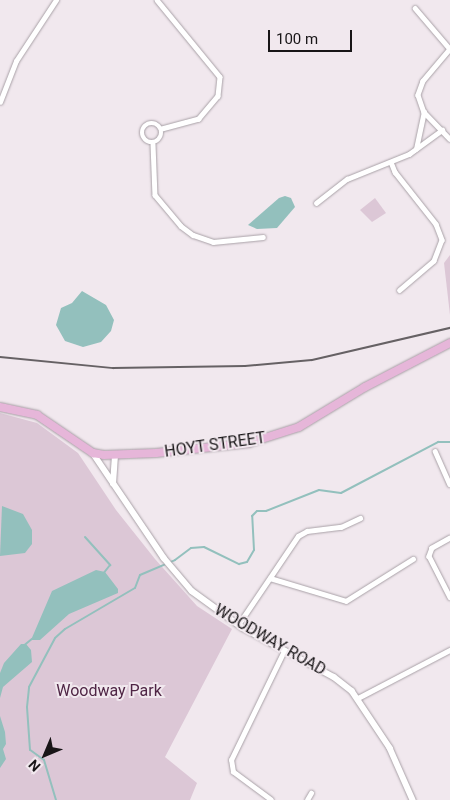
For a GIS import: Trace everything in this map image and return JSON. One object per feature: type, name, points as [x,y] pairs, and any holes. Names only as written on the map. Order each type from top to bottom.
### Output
[{"type":"main road","name":"HOYT STREET","points":[[0,407],[20,410],[42,418],[93,453],[115,457],[249,443],[285,433],[450,343]]},
{"type":"street","points":[[0,102],[16,61],[56,0]]},
{"type":"street","points":[[157,0],[220,77],[218,96],[199,119],[161,129]]},
{"type":"street","points":[[415,8],[450,49],[419,89],[419,100],[424,112],[450,139]]},
{"type":"street","points":[[416,149],[424,112]]},
{"type":"street","points":[[153,144],[143,138],[144,128],[153,123],[161,129]]},
{"type":"street","points":[[153,144],[161,138],[161,129]]},
{"type":"street","points":[[316,203],[347,179],[391,162],[416,149],[442,130]]},
{"type":"street","points":[[153,144],[155,195],[182,226],[193,235],[214,242],[263,238]]},
{"type":"street","points":[[391,162],[395,172],[436,224],[442,244],[434,261],[400,290]]},
{"type":"street","points":[[435,451],[450,484]]},
{"type":"street","name":"WOODWAY ROAD","points":[[93,453],[169,565],[192,591],[238,625],[338,679],[358,698],[390,748],[413,800]]},
{"type":"street","points":[[114,486],[115,457]]},
{"type":"street","points":[[238,625],[301,533],[341,527],[360,518]]},
{"type":"street","points":[[450,538],[432,548],[429,556],[450,597]]},
{"type":"street","points":[[270,578],[346,602],[413,559]]},
{"type":"street","points":[[358,698],[450,650]]},
{"type":"street","points":[[271,800],[233,772],[231,760],[284,651]]},
{"type":"street","points":[[307,800],[311,793]]},
{"type":"green space","points":[[375,198],[386,213],[372,222],[360,210]]},
{"type":"green space","points":[[450,255],[450,315],[444,263]]},
{"type":"green space","name":"Woodway Park","points":[[0,413],[37,423],[78,453],[116,510],[155,559],[197,606],[232,629],[165,757],[197,783],[190,800],[0,800]]},
{"type":"shaded area","points":[[285,196],[291,198],[295,207],[277,228],[257,229],[248,225],[279,198]]},
{"type":"shaded area","points":[[82,291],[106,305],[114,320],[111,331],[101,342],[83,347],[65,341],[56,325],[61,308],[72,303]]},
{"type":"shaded area","points":[[2,506],[23,514],[32,530],[32,544],[25,553],[0,556]]},
{"type":"shaded area","points":[[96,570],[105,572],[118,589],[118,593],[69,614],[40,640],[31,640],[52,591]]},
{"type":"shaded area","points":[[21,644],[26,644],[31,650],[32,662],[3,687],[0,698],[0,673],[4,663]]},
{"type":"shaded area","points":[[0,716],[5,732],[6,744],[3,749],[6,759],[0,768]]},
{"type":"waterway","points":[[56,800],[44,760],[30,750],[27,707],[29,687],[55,638],[65,629],[135,588],[140,575],[175,560],[191,548],[204,547],[239,564],[247,562],[254,550],[252,516],[257,511],[266,511],[319,490],[341,493],[438,442],[450,442]]},
{"type":"waterway","points":[[85,537],[110,565],[103,574]]},
{"type":"waterway","points":[[22,647],[32,639]]},
{"type":"railway","points":[[0,357],[113,368],[245,366],[312,360],[450,328]]}]
